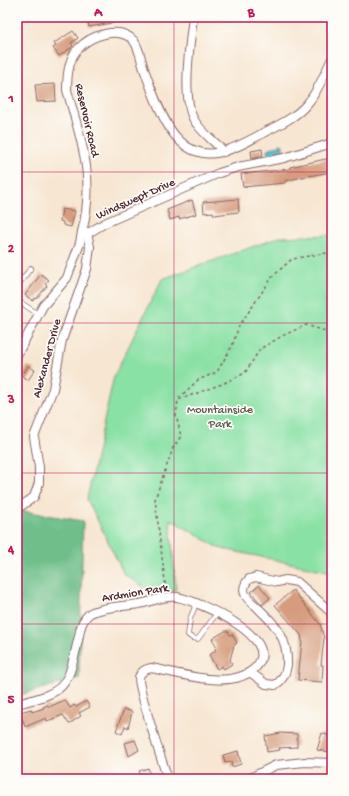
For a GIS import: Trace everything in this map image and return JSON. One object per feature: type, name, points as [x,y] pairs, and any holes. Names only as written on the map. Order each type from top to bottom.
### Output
[{"type":"street","points":[[193,17],[188,57],[190,109],[193,119],[198,126],[224,152]]},
{"type":"street","name":"Reservoir Road","points":[[82,232],[87,202],[87,171],[82,139],[67,90],[67,80],[71,60],[77,49],[86,43],[112,32],[127,36],[138,48],[155,100],[178,140],[200,153],[224,152],[235,148],[297,114],[307,106],[315,95],[332,59]]},
{"type":"street","name":"Windswept Drive","points":[[82,232],[90,232],[105,223],[219,173],[238,167],[284,158],[332,143]]},
{"type":"street","points":[[17,355],[38,314],[66,278],[80,243],[82,232]]},
{"type":"street","name":"Alexander Drive","points":[[17,509],[34,497],[39,482],[39,467],[34,437],[53,389],[62,340],[90,258],[88,237],[82,232]]},
{"type":"street","points":[[168,779],[139,683],[142,671],[151,668],[196,678],[215,679],[236,678],[250,672],[266,684],[275,685],[281,680],[286,672],[287,653],[285,643],[275,626],[245,595],[244,585],[249,579],[256,577],[272,581],[286,580],[297,582],[332,613]]},
{"type":"street","name":"Ardmion Park","points":[[17,704],[47,695],[58,689],[66,682],[74,658],[80,629],[89,614],[104,608],[140,604],[166,598],[176,597],[217,614],[237,625],[259,644],[262,651],[261,658],[256,667],[250,672]]},
{"type":"street","points":[[248,779],[276,765],[305,762],[332,763]]},
{"type":"lane","points":[[17,286],[31,268]]},
{"type":"lane","points":[[17,300],[38,314]]},
{"type":"lane","points":[[196,604],[188,630],[188,635],[192,638],[198,639],[203,635],[217,614]]},
{"type":"path","points":[[166,598],[163,552],[155,499],[173,448],[181,436],[176,415],[178,400],[198,380],[217,372],[232,346],[239,326],[273,276],[292,260],[332,252]]},
{"type":"path","points":[[178,400],[222,384],[245,373],[260,349],[282,336],[306,325],[332,333]]},
{"type":"green space","name":"Mountainside Park","points":[[332,235],[332,572],[219,548],[170,519],[176,590],[156,595],[124,574],[87,499],[114,376],[162,279],[280,237]]},
{"type":"green space","points":[[17,510],[83,521],[79,678],[17,696]]},
{"type":"water","points":[[280,144],[283,145],[283,151],[268,156],[267,151],[269,148],[280,146]]},
{"type":"building","points":[[87,17],[128,17],[128,20],[89,27]]},
{"type":"building","points":[[73,31],[78,38],[71,43],[73,46],[71,48],[59,56],[53,48],[56,46],[54,43]]},
{"type":"building","points":[[55,84],[56,101],[37,102],[35,85]]},
{"type":"building","points":[[262,149],[263,156],[252,159],[251,151]]},
{"type":"building","points":[[330,158],[332,172],[302,177],[285,181],[285,183],[243,187],[241,174],[290,169],[290,167]]},
{"type":"building","points":[[238,199],[239,212],[214,215],[213,212],[204,213],[203,202]]},
{"type":"building","points":[[192,200],[196,214],[170,220],[167,210]]},
{"type":"building","points":[[62,209],[75,211],[71,227],[63,225],[63,222],[60,221]]},
{"type":"building","points":[[41,274],[49,280],[45,284],[47,286],[33,301],[25,295]]},
{"type":"building","points":[[28,366],[35,370],[28,380],[22,376]]},
{"type":"building","points":[[259,585],[270,598],[262,605],[251,592]]},
{"type":"building","points":[[293,590],[320,624],[324,638],[321,665],[323,665],[322,682],[298,680],[302,641],[301,635],[275,605]]},
{"type":"building","points":[[225,631],[228,631],[230,635],[232,634],[237,643],[234,645],[230,660],[232,664],[224,669],[222,666],[217,669],[209,655],[215,651],[216,645],[212,639]]},
{"type":"building","points":[[65,700],[70,708],[74,705],[76,707],[86,701],[90,707],[79,713],[81,716],[69,724],[63,715],[47,721],[46,718],[25,727],[23,720],[19,721],[17,713],[31,709],[32,712]]},
{"type":"building","points":[[124,709],[132,712],[128,728],[125,726],[122,734],[116,731]]},
{"type":"building","points":[[281,733],[297,734],[297,747],[279,748],[280,750],[267,752],[265,736]]},
{"type":"building","points":[[322,733],[332,737],[330,752],[317,750]]},
{"type":"building","points":[[135,740],[139,750],[129,756],[125,743]]},
{"type":"building","points":[[238,751],[241,764],[232,767],[231,762],[225,763],[223,755]]},
{"type":"building","points":[[148,768],[151,779],[142,779],[139,771]]}]
